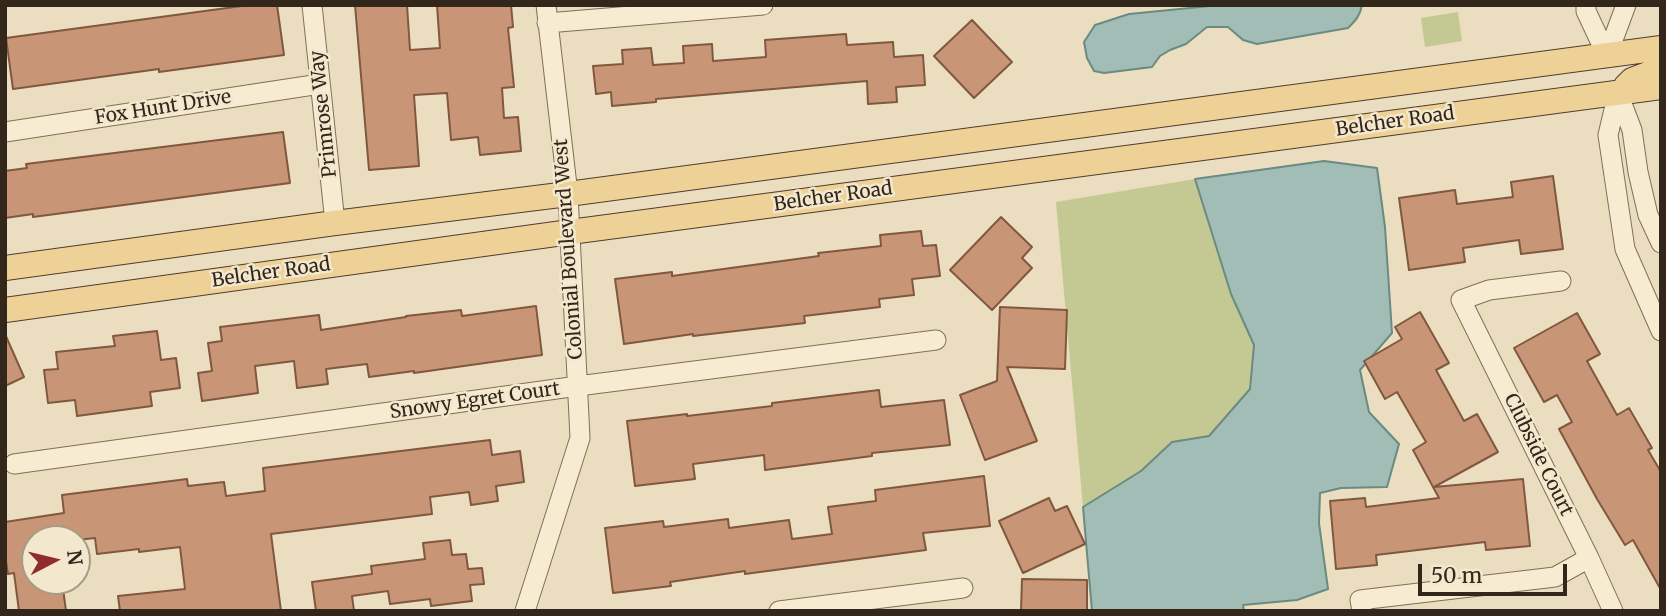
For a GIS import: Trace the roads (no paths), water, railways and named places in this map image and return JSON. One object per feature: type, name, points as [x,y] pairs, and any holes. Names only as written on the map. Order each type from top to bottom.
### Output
[{"type":"main road","name":"Belcher Road","points":[[5,268],[1661,48]]},
{"type":"main road","points":[[1458,114],[1495,97],[1576,86],[1587,81],[1607,56]]},
{"type":"main road","points":[[1618,93],[1632,80],[1661,69]]},
{"type":"main road","name":"Belcher Road","points":[[5,310],[1661,87]]},
{"type":"street","name":"Primrose Way","points":[[312,5],[335,223]]},
{"type":"street","points":[[546,14],[763,5]]},
{"type":"street","points":[[1586,5],[1586,11],[1607,56]]},
{"type":"street","points":[[1607,56],[1626,5]]},
{"type":"street","name":"Colonial Boulevard West","points":[[525,611],[579,438],[568,194],[546,14]]},
{"type":"street","name":"Fox Hunt Drive","points":[[5,132],[320,84]]},
{"type":"street","points":[[1618,93],[1632,130],[1648,215],[1661,243]]},
{"type":"street","points":[[1618,93],[1608,135],[1625,249],[1661,331]]},
{"type":"street","name":"Clubside Court","points":[[1561,281],[1489,290],[1461,300],[1613,611]]},
{"type":"street","name":"Snowy Egret Court","points":[[14,464],[578,386],[936,340]]},
{"type":"street","points":[[1362,611],[1360,600],[1555,577],[1589,558]]},
{"type":"street","points":[[779,611],[963,588]]},
{"type":"water","points":[[1220,5],[1362,5],[1357,18],[1348,28],[1257,44],[1243,40],[1228,27],[1207,27],[1186,44],[1160,56],[1152,67],[1104,73],[1094,71],[1087,58],[1084,42],[1095,25],[1129,14]]},
{"type":"water","points":[[1324,161],[1377,168],[1385,227],[1392,333],[1360,370],[1369,412],[1399,444],[1387,487],[1341,488],[1320,493],[1319,523],[1328,589],[1297,600],[1243,605],[1244,611],[1092,611],[1083,507],[1141,471],[1172,442],[1209,436],[1250,389],[1254,345],[1231,294],[1195,179]]}]
